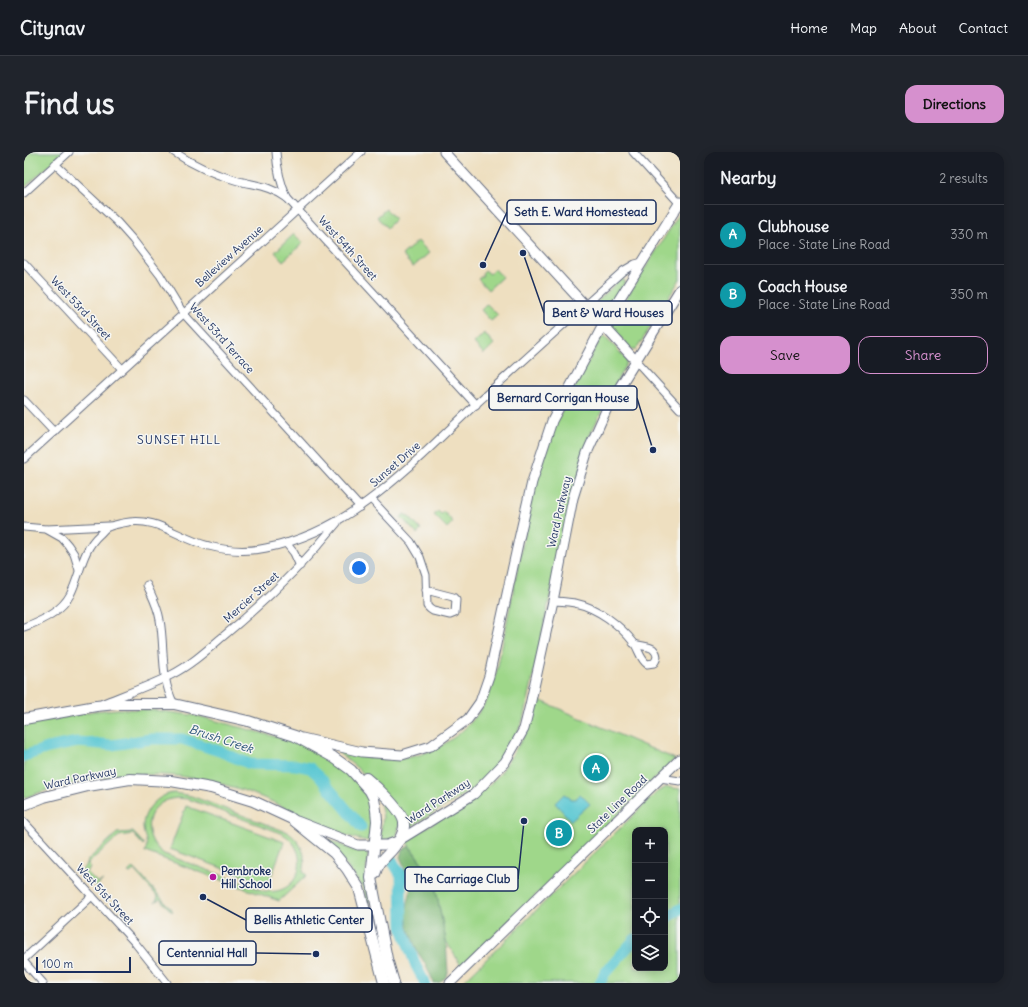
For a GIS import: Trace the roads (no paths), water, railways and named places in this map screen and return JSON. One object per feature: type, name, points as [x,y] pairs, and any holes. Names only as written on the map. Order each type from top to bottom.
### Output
[{"type":"highway","points":[[24,719],[96,706],[117,704],[174,704],[248,721],[295,736],[333,757],[370,782],[402,815],[404,826],[395,847],[384,856],[375,873],[375,885],[382,917],[381,931]]},
{"type":"highway","points":[[351,770],[366,785],[374,799],[377,821],[371,878],[387,959],[394,983]]},
{"type":"highway","name":"Ward Parkway","points":[[24,805],[44,797],[88,786],[130,779],[171,781],[211,788],[246,798],[292,819]]},
{"type":"highway","points":[[292,819],[334,853],[347,869],[359,888],[384,983]]},
{"type":"main road","points":[[444,152],[636,361]]},
{"type":"main road","points":[[295,736],[362,752],[402,755],[431,746],[468,719],[480,702],[489,676],[518,539],[534,475],[552,421],[603,325],[680,203]]},
{"type":"main road","name":"Ward Parkway","points":[[292,819],[358,845],[387,845],[398,840],[474,794],[505,762],[524,729],[554,600],[573,498],[587,454],[608,406],[680,289]]},
{"type":"main road","name":"State Line Road","points":[[450,983],[680,759]]},
{"type":"street","points":[[24,193],[69,152]]},
{"type":"street","name":"West 54th Street","points":[[174,152],[203,169],[231,179],[275,190],[287,198],[476,405]]},
{"type":"street","points":[[276,152],[276,167],[280,183],[287,198]]},
{"type":"street","name":"Belleview Avenue","points":[[24,459],[361,152]]},
{"type":"street","points":[[632,152],[680,203]]},
{"type":"street","name":"West 53rd Terrace","points":[[55,164],[117,222],[160,275],[183,313],[360,507]]},
{"type":"street","name":"Sunset Drive","points":[[24,527],[46,529],[109,526],[131,521],[149,522],[164,526],[208,546],[228,550],[245,551],[286,543],[316,532],[360,507],[387,487],[623,271],[635,264],[643,262]]},
{"type":"street","name":"West 53rd Street","points":[[24,263],[122,369]]},
{"type":"street","points":[[636,361],[680,409]]},
{"type":"street","points":[[24,400],[54,432]]},
{"type":"street","points":[[371,499],[411,542],[420,558],[426,575],[426,590],[428,606],[430,609],[450,615],[454,612],[456,600],[453,597],[426,590]]},
{"type":"street","name":"Mercier Street","points":[[96,706],[172,675],[205,652],[249,615],[300,566],[339,520]]},
{"type":"street","points":[[24,627],[46,618],[63,605],[70,596],[89,547],[109,526]]},
{"type":"street","points":[[46,529],[62,538],[68,545],[74,554],[79,571]]},
{"type":"street","points":[[286,543],[294,553],[300,566]]},
{"type":"street","points":[[147,586],[155,602],[160,619],[165,678],[169,694],[174,704]]},
{"type":"street","points":[[554,600],[576,603],[597,612],[616,625],[633,643]]},
{"type":"street","points":[[660,778],[680,781]]},
{"type":"street","name":"West 51st Street","points":[[24,822],[136,944],[167,983]]},
{"type":"street","points":[[43,983],[24,960],[92,896]]},
{"type":"water","points":[[564,794],[571,799],[576,799],[580,794],[590,804],[571,821],[555,803]]},
{"type":"waterway","name":"Brush Creek","points":[[24,756],[48,748],[78,742],[112,745],[151,739],[182,739],[219,751],[250,764],[296,765],[310,768],[319,776],[361,827]]},
{"type":"waterway","name":"Brush Creek","points":[[391,859],[401,875],[402,928],[416,966],[425,983]]},
{"type":"waterway","name":"Brush Creek","points":[[668,917],[680,909]]},
{"type":"waterway","name":"Brush Creek","points":[[600,983],[605,973],[632,942]]},
{"type":"place","name":"Bent & Ward Houses","points":[[523,253]]},
{"type":"place","name":"Seth E. Ward Homestead","points":[[483,265]]},
{"type":"place","name":"Bernard Corrigan House","points":[[653,450]]},
{"type":"place","name":"Clubhouse","points":[[596,768]]},
{"type":"place","name":"The Carriage Club","points":[[524,821]]},
{"type":"place","name":"Coach House","points":[[559,833]]},
{"type":"place","name":"Pembroke Hill School","points":[[213,877]]},
{"type":"place","name":"Bellis Athletic Center","points":[[203,897]]},
{"type":"place","name":"Centennial Hall","points":[[316,954]]},
{"type":"district","name":"SUNSET HILL","points":[[179,440]]}]
